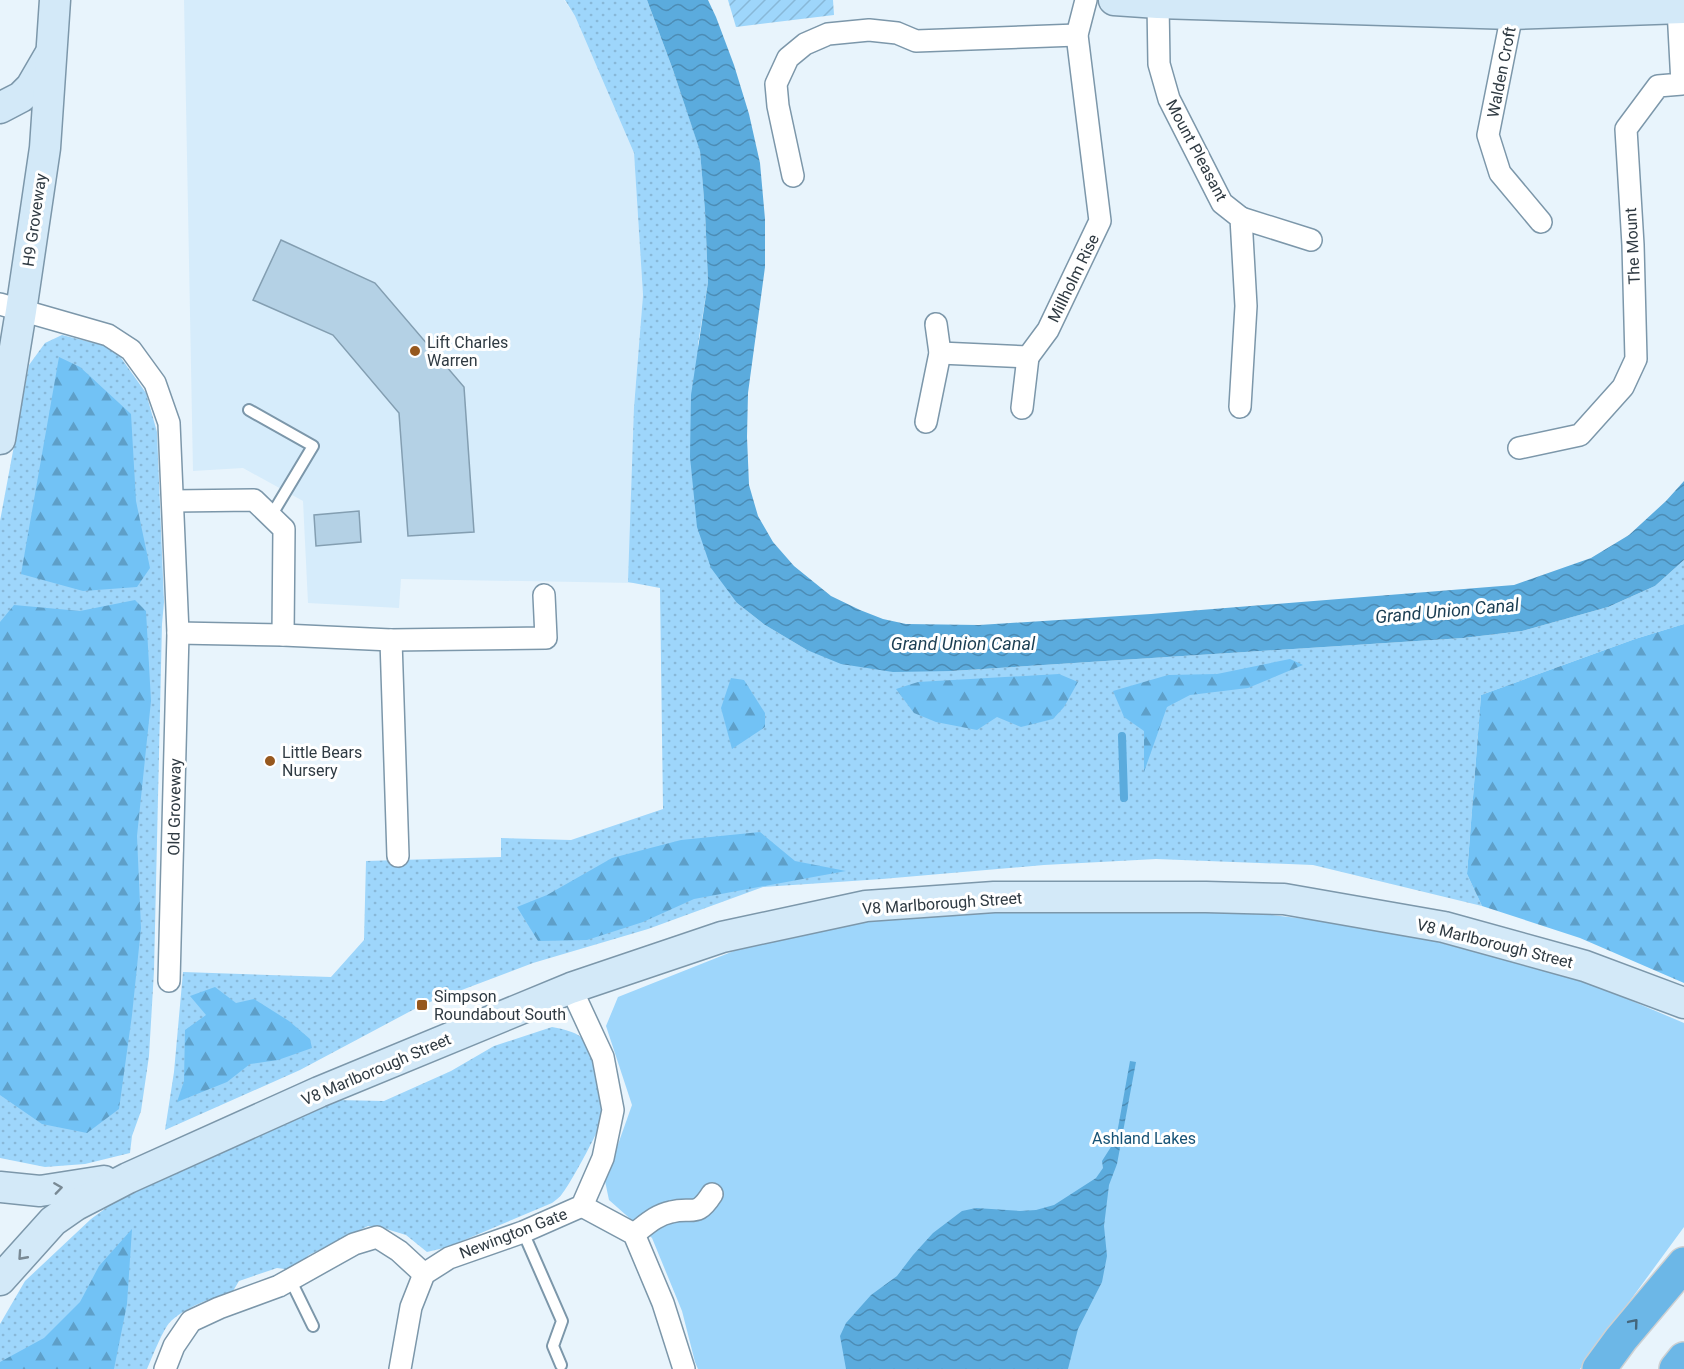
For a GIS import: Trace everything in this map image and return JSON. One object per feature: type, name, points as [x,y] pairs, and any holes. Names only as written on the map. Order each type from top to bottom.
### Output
[{"type":"highway","points":[[1599,1369],[1684,1264]]},
{"type":"highway","points":[[1676,1369],[1684,1359]]},
{"type":"street","name":"H9 Groveway","points":[[0,439],[11,307],[32,237],[44,156],[55,0]]},
{"type":"street","name":"Millholm Rise","points":[[1028,357],[1048,330],[1100,221],[1077,35],[1086,0]]},
{"type":"street","points":[[1114,0],[1512,14],[1681,8]]},
{"type":"street","name":"Mount Pleasant","points":[[1158,3],[1159,64],[1169,99],[1222,203],[1241,218],[1311,240]]},
{"type":"street","name":"The Mount","points":[[1519,448],[1580,435],[1623,387],[1636,359],[1633,245],[1626,129],[1658,86],[1682,84],[1681,8]]},
{"type":"street","name":"Walden Croft","points":[[1512,14],[1488,135],[1500,173],[1541,222]]},
{"type":"street","points":[[793,176],[778,106],[776,84],[788,58],[805,44],[828,34],[869,30],[897,33],[916,42],[1077,35]]},
{"type":"street","points":[[0,108],[21,97],[31,87],[52,50]]},
{"type":"street","points":[[0,108],[25,120],[35,129],[44,156]]},
{"type":"street","name":"Mount Pleasant","points":[[1240,407],[1246,306],[1241,218]]},
{"type":"street","name":"Old Groveway","points":[[11,307],[108,335],[131,350],[155,383],[169,423],[178,633],[169,981]]},
{"type":"street","points":[[926,422],[940,353],[936,324]]},
{"type":"street","points":[[940,353],[1028,357],[1022,408]]},
{"type":"street","points":[[173,501],[254,500],[284,529],[283,635]]},
{"type":"street","points":[[178,633],[391,640],[546,638],[544,595]]},
{"type":"street","points":[[391,640],[398,856]]},
{"type":"street","name":"V8 Marlborough Street","points":[[0,1280],[53,1221],[76,1205],[128,1178],[319,1092],[571,988],[722,937],[866,906],[994,897],[1284,899],[1444,927],[1585,966],[1684,1004]]},
{"type":"street","name":"Newington Gate","points":[[424,1274],[449,1258],[523,1233],[582,1206],[603,1158],[613,1110],[603,1058],[571,988]]},
{"type":"street","name":"V8 Marlborough Street","points":[[0,1187],[40,1191],[128,1178]]},
{"type":"street","points":[[634,1234],[654,1218],[673,1211],[694,1211],[706,1203],[712,1194]]},
{"type":"street","points":[[582,1206],[634,1234],[663,1303],[684,1369]]},
{"type":"street","points":[[165,1369],[174,1346],[191,1321],[279,1286],[354,1244],[377,1237],[399,1251],[424,1274],[411,1307],[400,1369]]},
{"type":"lane","points":[[249,410],[313,446],[271,516]]},
{"type":"lane","points":[[523,1233],[562,1321],[554,1346],[561,1365]]},
{"type":"lane","points":[[290,1279],[313,1326]]},
{"type":"shaded area","name":"Lift Charles Warren","points":[[184,0],[564,0],[575,16],[634,153],[643,295],[634,406],[633,583],[401,579],[399,608],[308,603],[303,501],[243,468],[193,471]]},
{"type":"green space","points":[[565,0],[647,0],[700,150],[708,282],[698,344],[737,603],[765,625],[807,650],[951,671],[1463,638],[1522,631],[1608,607],[1655,586],[1684,560],[1684,624],[1635,639],[1481,695],[1467,874],[1482,906],[1313,865],[1156,859],[1044,865],[763,887],[648,929],[533,963],[422,1005],[300,1070],[165,1130],[174,1072],[183,972],[331,977],[364,940],[366,861],[501,857],[501,838],[571,840],[663,809],[660,588],[628,582],[634,407],[643,295],[634,153],[575,16]]},
{"type":"green space","points":[[728,0],[833,0],[834,15],[736,27]]},
{"type":"green space","points":[[62,335],[114,348],[146,393],[157,432],[164,602],[154,971],[149,1056],[141,1111],[132,1136],[130,1153],[85,1164],[45,1167],[0,1158],[0,521],[29,365],[45,343]]},
{"type":"green space","points":[[59,357],[80,367],[131,414],[136,501],[150,568],[137,587],[83,591],[21,574]]},
{"type":"green space","points":[[135,600],[146,611],[151,701],[137,836],[141,928],[119,1109],[87,1133],[42,1124],[0,1095],[0,622],[14,605],[80,611]]},
{"type":"green space","points":[[1684,624],[1684,983],[1580,938],[1482,906],[1467,874],[1481,695],[1635,639]]},
{"type":"green space","points":[[1290,659],[1303,665],[1248,688],[1190,695],[1167,707],[1144,772],[1144,731],[1124,717],[1113,691],[1168,675],[1217,674]]},
{"type":"green space","points":[[1059,674],[1078,682],[1064,707],[1053,719],[1021,727],[997,717],[977,730],[936,722],[914,713],[896,689],[918,682]]},
{"type":"green space","points":[[731,678],[744,680],[765,713],[765,727],[732,749],[721,708]]},
{"type":"green space","points":[[760,832],[795,861],[846,871],[694,899],[643,922],[587,940],[538,941],[517,907],[547,895],[612,858],[681,840]]},
{"type":"green space","name":"Ashland Lakes","points":[[1001,907],[1207,907],[1388,929],[1585,981],[1684,1023],[1684,1227],[1580,1369],[698,1369],[682,1311],[652,1238],[609,1200],[605,1181],[632,1105],[606,1026],[618,997],[749,945],[874,920]]},
{"type":"green space","points":[[215,987],[236,1003],[254,999],[289,1021],[310,1039],[312,1048],[278,1060],[250,1064],[227,1082],[177,1102],[184,1081],[185,1030],[206,1015],[190,996]]},
{"type":"green space","points":[[552,1027],[582,1038],[593,1062],[605,1112],[572,1179],[552,1203],[448,1247],[427,1252],[406,1235],[368,1226],[309,1255],[293,1270],[277,1268],[239,1281],[230,1296],[206,1301],[179,1315],[167,1326],[147,1369],[0,1369],[0,1324],[25,1281],[91,1219],[128,1192],[336,1100],[384,1101],[451,1071],[494,1046]]},
{"type":"green space","points":[[132,1229],[127,1304],[114,1369],[0,1369],[0,1362],[44,1338],[80,1302],[99,1266]]},
{"type":"water","name":"Grand Union Canal","points":[[647,0],[708,0],[734,65],[749,114],[760,163],[765,219],[765,267],[748,393],[749,485],[758,516],[773,542],[794,566],[831,596],[883,619],[906,624],[979,625],[1151,614],[1514,585],[1591,558],[1629,535],[1684,481],[1684,560],[1655,586],[1608,607],[1522,631],[1463,638],[951,671],[893,672],[841,664],[807,650],[765,625],[737,603],[711,568],[697,527],[690,457],[691,395],[708,282],[700,151]]},
{"type":"water","points":[[1130,1061],[1136,1062],[1117,1164],[1109,1185],[1104,1226],[1107,1256],[1102,1282],[1078,1329],[1068,1369],[846,1369],[840,1336],[846,1323],[871,1295],[897,1276],[933,1233],[962,1211],[976,1208],[1036,1210],[1054,1205],[1096,1178],[1103,1168],[1102,1161],[1116,1139]]},
{"type":"building","points":[[281,240],[375,283],[464,387],[474,532],[408,536],[399,413],[333,335],[253,300]]},
{"type":"building","points":[[359,511],[361,542],[316,546],[314,515]]},
{"type":"waterway","points":[[1122,736],[1124,798]]},
{"type":"place","name":"Lift Charles Warren","points":[[415,351]]},
{"type":"place","name":"Little Bears Nursery","points":[[270,761]]},
{"type":"place","name":"Simpson Roundabout South","points":[[422,1005]]}]
